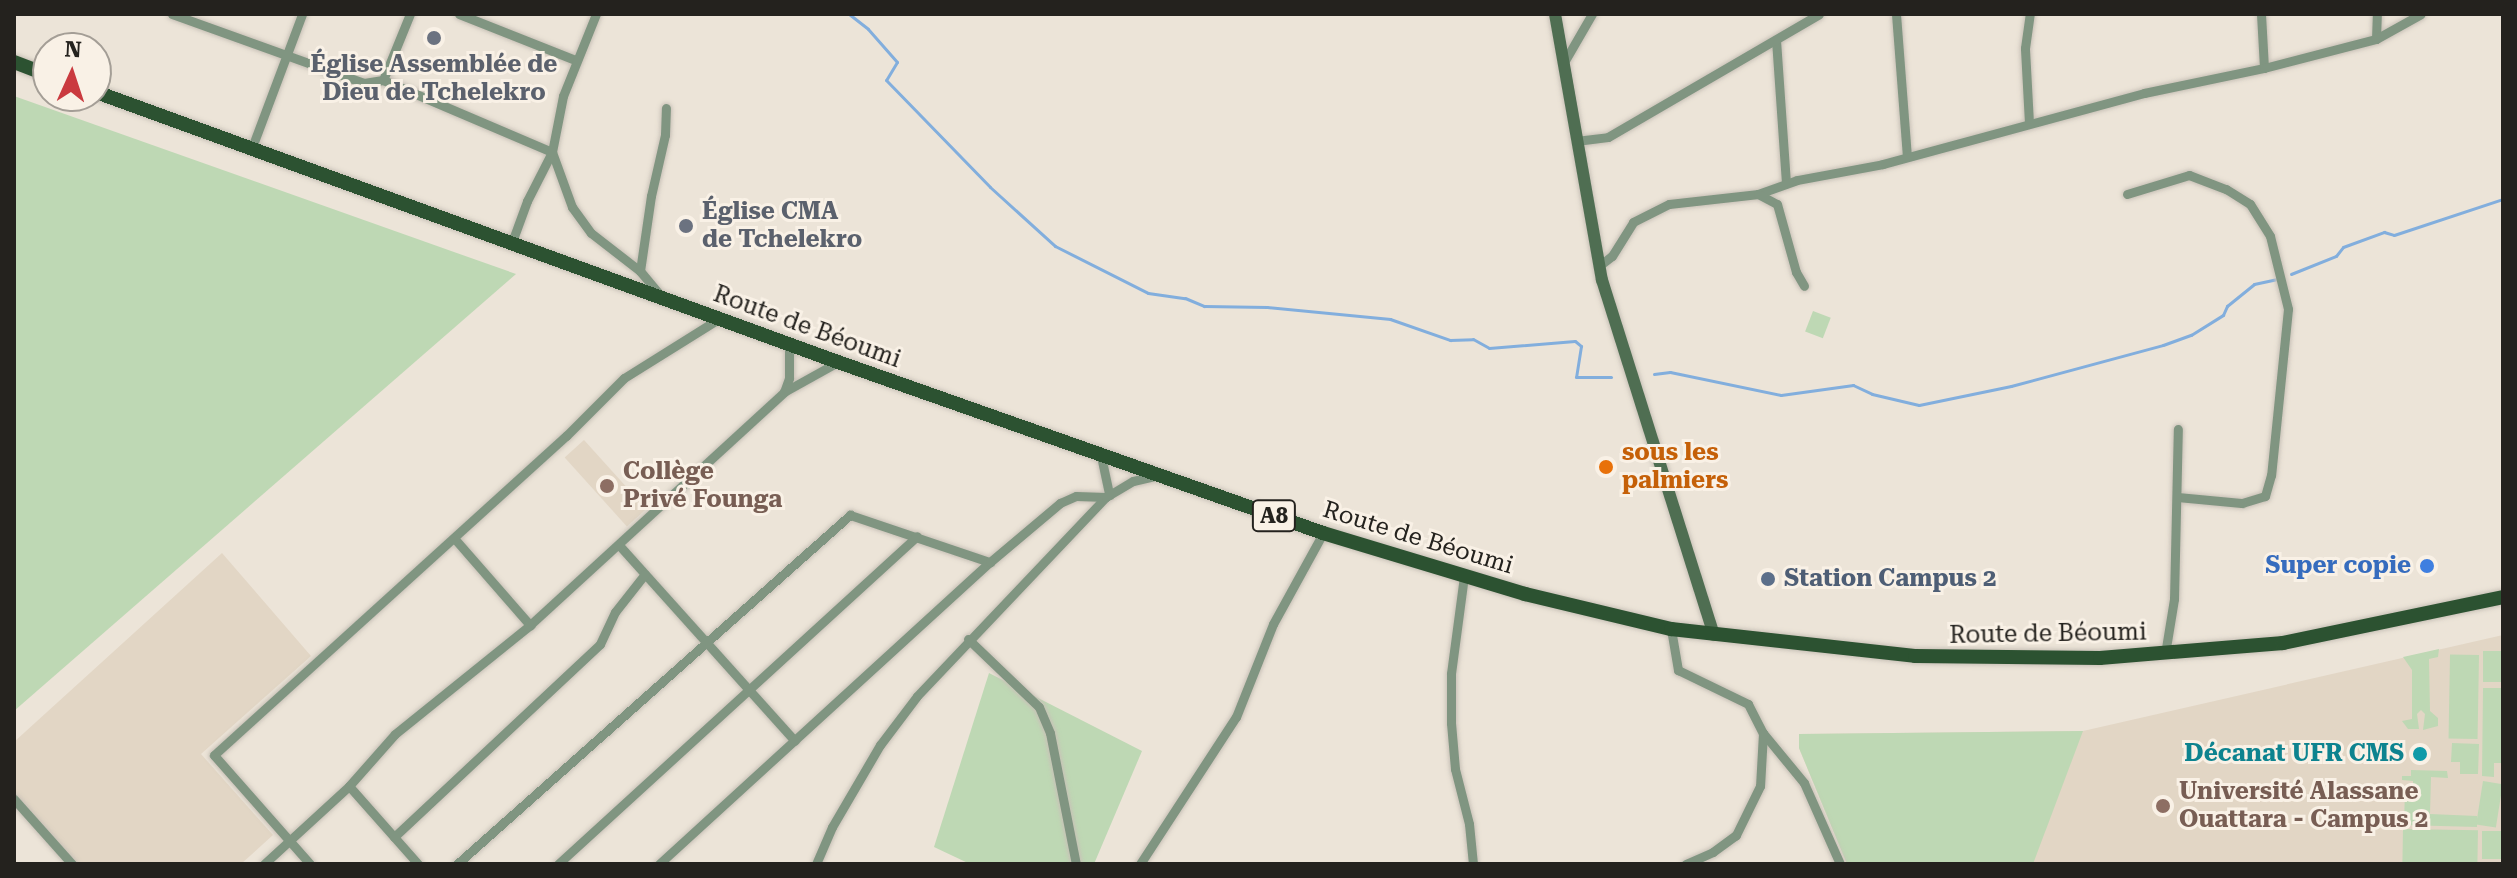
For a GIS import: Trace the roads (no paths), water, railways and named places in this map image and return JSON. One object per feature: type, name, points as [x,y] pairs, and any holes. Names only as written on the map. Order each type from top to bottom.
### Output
[{"type":"main road","points":[[1555,14],[1599,266],[1714,635]]},
{"type":"main road","name":"Route de Béoumi","points":[[112,98],[1101,456],[1323,533],[1592,613],[1714,635],[1943,657],[2066,659],[2283,643],[2503,597]]},
{"type":"street","points":[[172,14],[199,19],[364,83],[383,80],[552,152],[572,207],[591,233],[640,271],[662,297]]},
{"type":"street","points":[[251,150],[302,14]]},
{"type":"street","points":[[383,80],[410,14]]},
{"type":"street","points":[[459,14],[575,60]]},
{"type":"street","points":[[512,242],[527,201],[552,152],[563,96],[596,14]]},
{"type":"street","points":[[1563,64],[1592,14]]},
{"type":"street","points":[[1576,141],[1608,137],[1819,14]]},
{"type":"street","points":[[1896,14],[1907,156]]},
{"type":"street","points":[[2029,123],[2025,48],[2030,14]]},
{"type":"street","points":[[2261,14],[2264,68]]},
{"type":"street","points":[[2376,39],[2377,14]]},
{"type":"street","points":[[1599,266],[1612,256],[1633,222],[1669,204],[1758,194],[1786,184],[1907,156],[2144,93],[2264,68],[2376,39],[2421,14]]},
{"type":"street","points":[[1776,40],[1786,184]]},
{"type":"street","points":[[640,271],[651,196],[665,135],[666,108]]},
{"type":"street","points":[[2127,194],[2189,175],[2226,189],[2250,204],[2270,236],[2288,309],[2271,475],[2265,496],[2242,503],[2179,497]]},
{"type":"street","points":[[1758,194],[1777,204],[1796,272],[1804,286]]},
{"type":"street","points":[[310,864],[214,755],[454,538],[624,378],[720,318]]},
{"type":"street","points":[[784,392],[789,378],[789,345]]},
{"type":"street","points":[[264,864],[349,786],[395,734],[530,625],[784,392],[838,362]]},
{"type":"street","points":[[2165,654],[2174,599],[2179,497],[2178,429]]},
{"type":"street","points":[[1101,456],[1107,496]]},
{"type":"street","points":[[816,864],[832,827],[880,745],[917,696],[1107,496],[1133,481],[1156,475]]},
{"type":"street","points":[[659,864],[990,562],[1060,503],[1076,496],[1107,496]]},
{"type":"street","points":[[457,864],[850,515],[990,562]]},
{"type":"street","points":[[1140,864],[1236,717],[1273,624],[1323,533]]},
{"type":"street","points":[[558,864],[917,536]]},
{"type":"street","points":[[454,538],[530,625]]},
{"type":"street","points":[[619,545],[795,741]]},
{"type":"street","points":[[394,837],[600,644],[615,612],[645,574]]},
{"type":"street","points":[[1464,576],[1451,674],[1451,723],[1455,769],[1469,824],[1473,864]]},
{"type":"street","points":[[1671,629],[1678,670],[1748,704],[1763,733],[1804,783],[1840,864]]},
{"type":"street","points":[[968,639],[1039,707],[1050,733],[1076,864]]},
{"type":"street","points":[[1686,864],[1713,852],[1736,835],[1760,786],[1763,733]]},
{"type":"street","points":[[349,786],[418,864]]},
{"type":"street","points":[[14,799],[72,864]]},
{"type":"waterway","points":[[849,14],[868,29],[897,62],[886,80],[990,187],[1055,246],[1148,293],[1185,298],[1204,306],[1267,307],[1390,319],[1450,340],[1473,339],[1489,348],[1575,341],[1581,346],[1576,377],[1611,377]]},
{"type":"waterway","points":[[2291,274],[2336,256],[2343,247],[2384,232],[2394,235],[2503,199]]},
{"type":"waterway","points":[[1654,374],[1670,372],[1781,395],[1853,385],[1872,394],[1919,405],[2011,386],[2163,345],[2191,335],[2223,315],[2227,306],[2254,284],[2278,279]]},
{"type":"place","name":"Église Assemblée de Dieu de Tchelekro","points":[[434,38]]},
{"type":"place","name":"Église CMA de Tchelekro","points":[[686,226]]},
{"type":"place","name":"sous les palmiers","points":[[1606,467]]},
{"type":"place","name":"Collège Privé Founga","points":[[607,486]]},
{"type":"place","name":"Super copie","points":[[2427,566]]},
{"type":"place","name":"Station Campus 2","points":[[1768,579]]},
{"type":"place","name":"Décanat UFR CMS","points":[[2420,754]]},
{"type":"place","name":"Université Alassane Ouattara - Campus 2","points":[[2163,806]]}]
